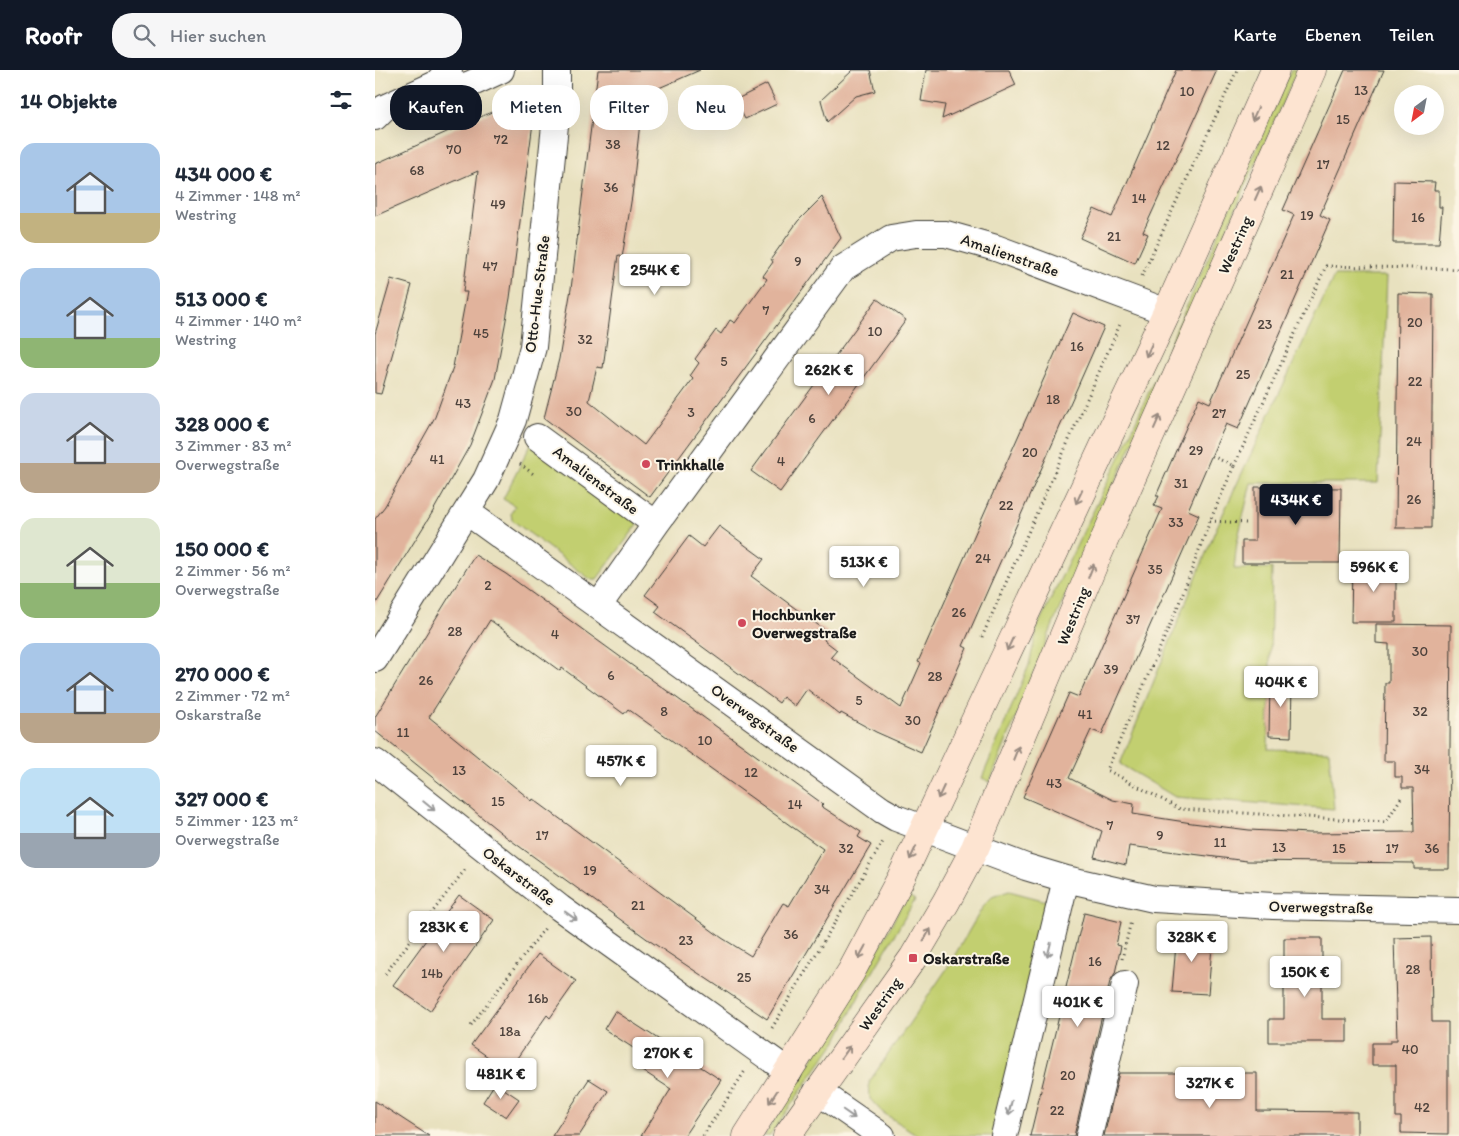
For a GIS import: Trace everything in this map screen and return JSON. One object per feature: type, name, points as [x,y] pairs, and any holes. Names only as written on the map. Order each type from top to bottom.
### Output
[{"type":"main road","points":[[747,1136],[851,972],[879,922],[1167,312],[1275,70]]},
{"type":"main road","name":"Westring","points":[[787,1136],[817,1091],[913,958],[975,848],[1095,561],[1312,70]]},
{"type":"street","points":[[378,111],[443,77],[466,86],[501,70]]},
{"type":"street","name":"Otto-Hue-Straße","points":[[375,660],[486,480],[513,420],[533,347],[557,105],[557,70]]},
{"type":"street","name":"Amalienstraße","points":[[599,605],[655,524],[843,268],[891,238],[916,234],[946,234],[996,248],[1167,312]]},
{"type":"street","name":"Amalienstraße","points":[[537,436],[655,524]]},
{"type":"street","name":"Overwegstraße","points":[[467,512],[882,810],[896,818],[975,848],[1066,879],[1154,899],[1273,906],[1459,910]]},
{"type":"street","name":"Oskarstraße","points":[[375,762],[481,848],[560,908],[789,1072]]},
{"type":"street","points":[[1004,1136],[1066,879]]},
{"type":"street","points":[[1089,1136],[1125,984]]},
{"type":"street","points":[[817,1091],[882,1136]]},
{"type":"path","points":[[978,646],[1132,299],[1237,70]]},
{"type":"path","points":[[1401,798],[1386,822],[1180,809],[1107,770],[1177,606],[1210,521],[1326,266],[1459,269]]},
{"type":"path","points":[[1212,456],[1234,466]]},
{"type":"path","points":[[1210,521],[1247,523]]},
{"type":"path","points":[[703,1136],[758,1051],[896,818]]},
{"type":"path","points":[[385,974],[481,848]]},
{"type":"path","points":[[1125,984],[1118,977],[1137,896]]},
{"type":"path","points":[[471,1025],[560,908]]},
{"type":"green space","points":[[1291,70],[1297,70],[1058,612],[990,782],[982,778],[1029,665],[1038,625],[1125,446]]},
{"type":"green space","points":[[1334,276],[1387,276],[1378,483],[1251,483],[1237,542],[1234,569],[1272,568],[1268,749],[1329,751],[1334,809],[1175,797],[1120,764],[1215,531]]},
{"type":"green space","points":[[531,444],[638,524],[597,579],[590,579],[512,520],[511,513],[515,506],[503,499]]},
{"type":"green space","points":[[1009,891],[1054,903],[997,1136],[919,1136],[882,1112],[870,1099],[869,1082],[946,970],[984,905],[992,897]]},
{"type":"green space","points":[[907,895],[915,900],[860,994],[837,1040],[769,1136],[764,1136],[863,979]]},
{"type":"building","points":[[598,70],[700,70],[666,85],[596,85]]},
{"type":"building","points":[[853,70],[870,70],[875,91],[856,96],[827,122],[821,100]]},
{"type":"building","points":[[926,70],[1009,70],[1016,85],[942,119],[945,105],[921,101]]},
{"type":"building","points":[[1176,70],[1217,70],[1143,232],[1148,234],[1135,263],[1080,238],[1094,209],[1112,217]]},
{"type":"building","points":[[1345,70],[1384,70],[1320,215],[1330,220],[1238,429],[1226,424],[1217,443],[1188,510],[1199,515],[1102,734],[1091,730],[1069,778],[1113,800],[1134,804],[1133,814],[1249,830],[1309,833],[1414,832],[1413,788],[1402,788],[1402,777],[1395,777],[1395,761],[1384,761],[1385,683],[1389,683],[1389,644],[1376,643],[1376,624],[1451,625],[1449,869],[1414,869],[1414,863],[1247,861],[1129,846],[1126,865],[1094,857],[1102,831],[1023,797],[1069,693],[1079,697],[1162,509],[1154,506],[1159,496],[1156,496],[1199,398],[1210,403],[1294,215],[1283,210]]},
{"type":"building","points":[[767,84],[777,104],[745,119],[744,96]]},
{"type":"building","points":[[492,112],[492,130],[532,130],[510,298],[495,379],[470,445],[432,513],[375,605],[375,519],[385,506],[435,417],[453,367],[467,292],[463,292],[478,171],[375,216],[375,164],[451,130],[482,130],[482,116]]},
{"type":"building","points":[[591,130],[639,130],[632,196],[622,258],[618,255],[603,368],[597,367],[589,401],[644,445],[693,379],[690,376],[699,363],[695,359],[716,330],[721,334],[730,320],[735,323],[767,279],[763,276],[773,262],[771,259],[798,221],[822,197],[841,238],[650,497],[544,418],[559,359],[571,289]]},
{"type":"building","points":[[1394,181],[1435,182],[1434,190],[1439,190],[1439,207],[1442,207],[1439,243],[1393,243]]},
{"type":"building","points":[[391,279],[412,285],[381,394],[375,393],[375,334]]},
{"type":"building","points":[[1398,293],[1433,294],[1431,528],[1396,528]]},
{"type":"building","points":[[877,299],[906,320],[780,492],[751,471]]},
{"type":"building","points":[[1073,313],[1104,327],[963,646],[967,648],[921,752],[876,732],[841,713],[840,715],[807,689],[795,706],[783,697],[779,703],[655,612],[660,606],[645,595],[689,536],[703,547],[719,526],[764,559],[751,576],[829,633],[824,640],[837,650],[831,657],[901,708],[921,663],[918,662]]},
{"type":"building","points":[[1255,487],[1341,488],[1340,563],[1242,563],[1242,541],[1255,541]]},
{"type":"building","points":[[475,555],[506,574],[823,804],[821,806],[861,832],[858,837],[871,845],[767,1019],[650,941],[505,836],[375,731],[375,717]],"holes":[[[490,620],[560,671],[562,668],[624,714],[628,709],[823,849],[789,906],[783,903],[751,956],[722,938],[533,799],[532,801],[429,717]]]},
{"type":"building","points":[[1352,564],[1396,565],[1396,622],[1351,622]]},
{"type":"building","points":[[1270,680],[1292,681],[1291,737],[1269,736]]},
{"type":"building","points":[[459,895],[494,920],[430,1011],[393,985]]},
{"type":"building","points":[[1084,913],[1121,922],[1116,945],[1121,946],[1115,973],[1110,981],[1074,1136],[1030,1136]]},
{"type":"building","points":[[1177,932],[1213,935],[1208,994],[1172,992]]},
{"type":"building","points":[[1431,937],[1432,1022],[1448,1022],[1448,1134],[1401,1133],[1401,1117],[1396,1117],[1396,1065],[1372,1065],[1372,1043],[1391,1043],[1391,1040],[1397,1040],[1394,938]]},
{"type":"building","points":[[1284,938],[1322,938],[1322,1019],[1347,1019],[1347,1042],[1269,1042],[1269,1019],[1284,1019]]},
{"type":"building","points":[[538,954],[576,981],[550,1018],[547,1015],[508,1071],[471,1045]]},
{"type":"building","points":[[615,1011],[721,1080],[684,1136],[641,1136],[671,1089],[640,1069],[642,1066],[638,1063],[644,1055],[604,1029]]},
{"type":"building","points":[[1119,1073],[1257,1073],[1257,1111],[1357,1112],[1357,1136],[1104,1136]]},
{"type":"building","points":[[589,1079],[608,1091],[579,1136],[552,1136]]},
{"type":"building","points":[[495,1083],[519,1099],[506,1117],[483,1102]]},
{"type":"building","points":[[375,1101],[429,1136],[375,1136]]},
{"type":"place","name":"Trinkhalle","points":[[646,464]]},
{"type":"place","name":"Hochbunker Overwegstraße","points":[[742,623]]},
{"type":"place","name":"Oskarstraße","points":[[913,958]]}]
